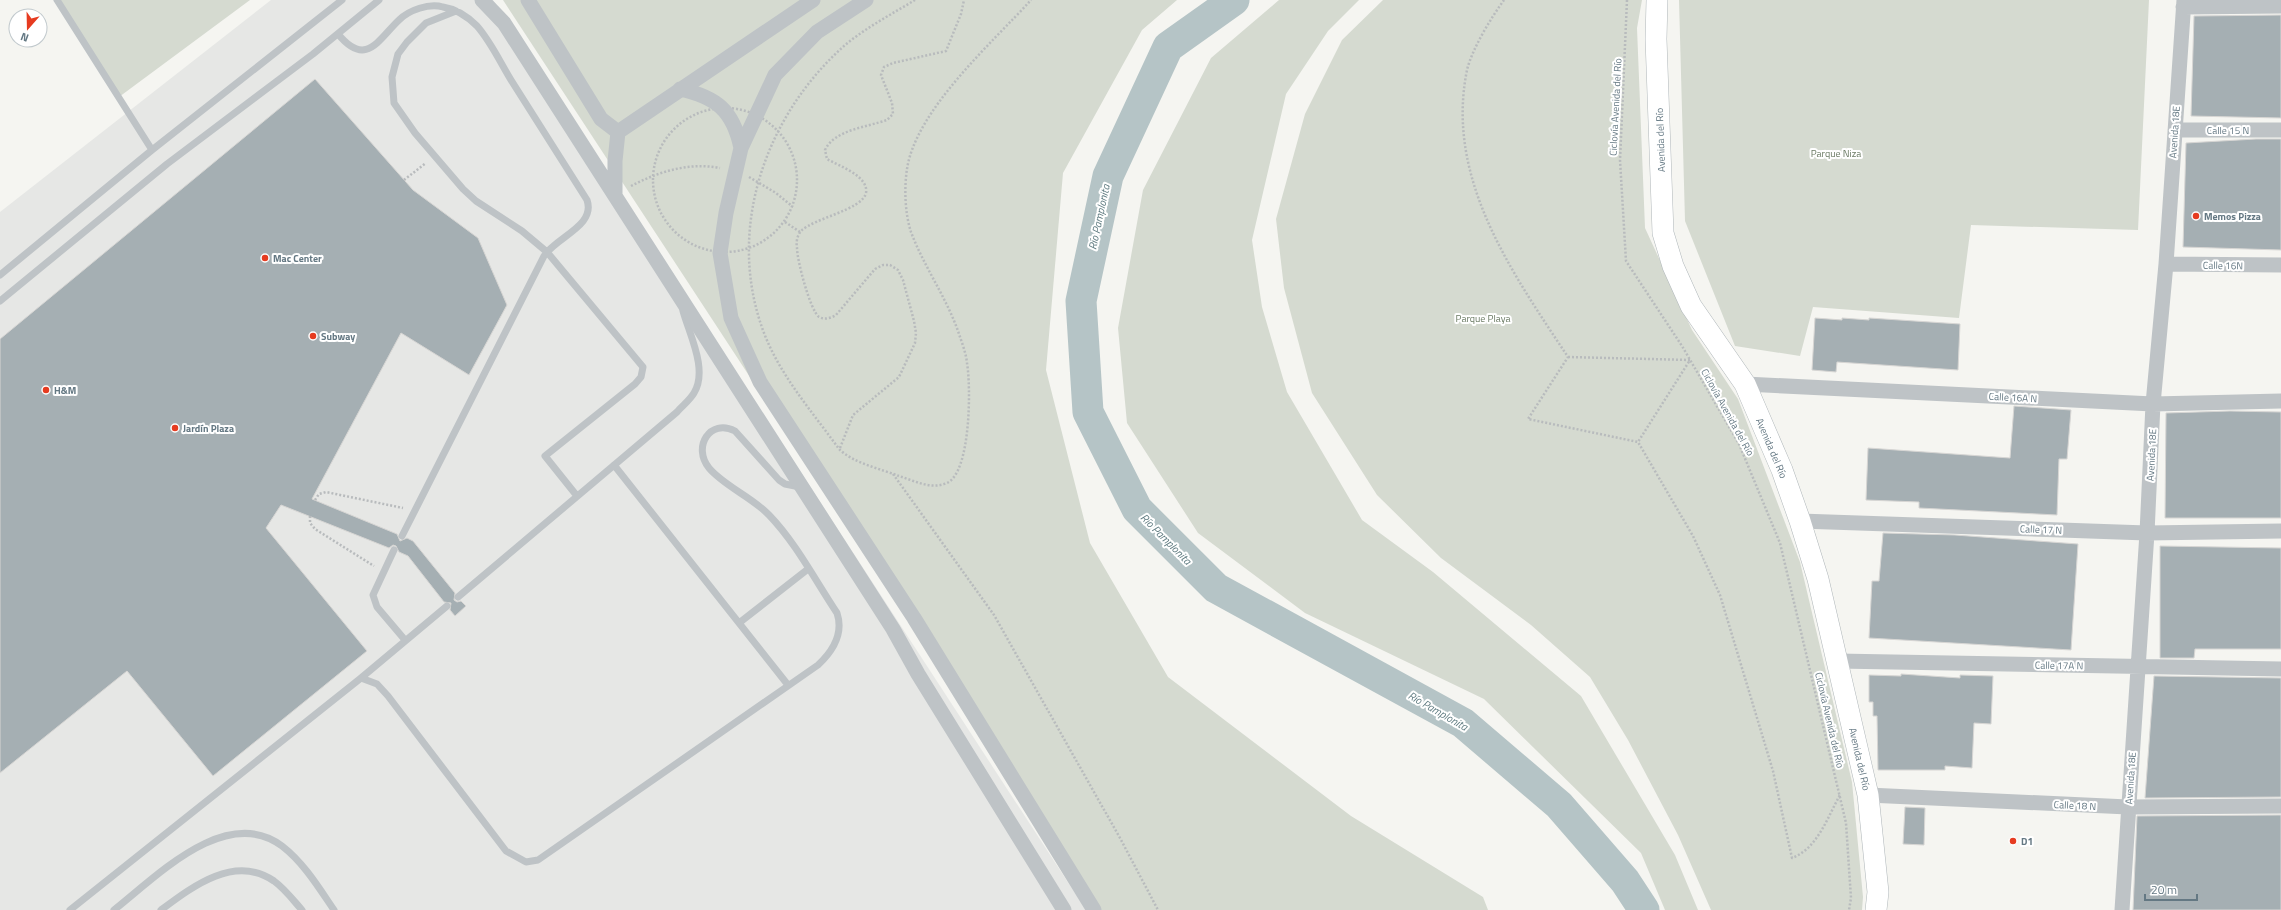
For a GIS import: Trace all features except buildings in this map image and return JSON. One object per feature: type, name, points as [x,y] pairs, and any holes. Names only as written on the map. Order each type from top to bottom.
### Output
[{"type":"main road","name":"Avenida del Río","points":[[1657,0],[1656,38],[1663,233],[1673,266],[1691,306],[1745,384],[1782,470],[1800,521],[1818,579],[1868,795],[1878,892],[1876,910]]},
{"type":"street","points":[[482,0],[504,23],[615,195],[680,300],[893,629],[918,674],[1064,910]]},
{"type":"street","points":[[528,0],[601,119],[618,132]]},
{"type":"street","points":[[615,195],[615,161],[618,132],[813,0]]},
{"type":"street","points":[[866,0],[817,32],[775,75],[741,148],[726,213],[720,253],[731,318],[760,382],[914,618],[1094,910]]},
{"type":"street","points":[[2183,3],[2281,6]]},
{"type":"street","name":"Avenida 18E","points":[[2122,910],[2147,533],[2153,404],[2166,264],[2183,3]]},
{"type":"street","points":[[680,89],[702,94],[722,108],[731,119],[738,133],[741,148]]},
{"type":"street","name":"Calle 15 N","points":[[2175,130],[2281,130]]},
{"type":"street","name":"Calle 16N","points":[[2166,264],[2281,265]]},
{"type":"street","name":"Calle 16A N","points":[[1745,384],[2153,404],[2281,401]]},
{"type":"street","name":"Calle 17 N","points":[[1800,521],[2147,533],[2281,531]]},
{"type":"street","points":[[893,629],[898,633],[905,634],[911,630],[914,624],[914,618]]},
{"type":"street","name":"Calle 17A N","points":[[1837,661],[2281,669]]},
{"type":"street","points":[[918,674],[927,664],[942,664]]},
{"type":"street","name":"Calle 18 N","points":[[1868,795],[2128,807],[2281,806]]},
{"type":"lane","points":[[57,0],[152,150]]},
{"type":"lane","points":[[0,275],[152,150],[342,0]]},
{"type":"lane","points":[[0,301],[167,164],[338,34],[379,0]]},
{"type":"lane","points":[[338,34],[351,46],[360,50],[369,50],[378,45],[400,19],[424,6],[442,6],[456,11],[477,26],[488,40],[587,200],[590,209],[585,218],[546,252],[402,536]]},
{"type":"lane","points":[[456,11],[426,23],[407,42],[398,54],[392,77],[394,103],[415,133],[434,156],[476,201],[522,231],[546,252],[642,367],[641,377],[635,384],[545,456],[577,496]]},
{"type":"lane","points":[[458,596],[677,412],[694,394],[700,380],[697,359],[680,300]]},
{"type":"lane","points":[[361,678],[381,688],[506,851],[526,862],[542,858],[825,659],[838,638],[839,620],[837,613],[789,540],[768,514],[709,468],[703,455],[702,446],[705,437],[710,430],[718,427],[729,428],[735,431],[779,480],[785,484],[801,487]]},
{"type":"lane","points":[[614,465],[788,685]]},
{"type":"lane","points":[[394,550],[373,595],[377,606],[405,640]]},
{"type":"lane","points":[[739,622],[808,569]]},
{"type":"lane","points":[[70,910],[361,678],[447,606]]},
{"type":"lane","points":[[114,910],[190,851],[213,839],[239,834],[270,839],[282,846],[310,876],[334,910]]},
{"type":"lane","points":[[161,910],[191,887],[213,876],[237,871],[264,876],[275,882],[302,910]]},
{"type":"path","points":[[915,0],[846,45],[817,72],[796,100],[778,130],[758,181],[752,211],[749,249],[752,283],[758,314],[777,361],[840,448],[850,457],[926,485],[938,486],[949,482],[957,475],[962,461],[967,437],[967,364],[960,335],[910,230],[906,198],[907,169],[916,138],[935,107],[1031,0]]},
{"type":"path","points":[[840,448],[853,415],[890,385],[904,369],[915,343],[916,333],[914,321],[903,280],[898,270],[890,265],[883,265],[875,269],[836,315],[829,319],[821,318],[814,312],[811,303],[797,250],[797,239],[800,232],[808,226],[860,202],[866,194],[865,184],[859,177],[827,159],[824,150],[828,143],[835,137],[886,120],[893,114],[892,103],[881,75],[884,67],[893,63],[946,51],[962,14],[964,0]]},
{"type":"path","points":[[1504,0],[1488,22],[1468,69],[1463,112],[1465,156],[1476,196],[1514,276],[1568,357]]},
{"type":"path","name":"Ciclovía Avenida del Río","points":[[1627,0],[1620,160],[1626,261],[1690,360],[1739,444],[1780,543],[1846,823],[1851,898],[1849,910]]},
{"type":"path","points":[[404,180],[434,156]]},
{"type":"path","points":[[615,195],[652,175],[688,166],[713,167],[735,172],[758,181],[793,207]]},
{"type":"path","points":[[785,222],[800,232]]},
{"type":"path","points":[[1568,357],[1690,360]]},
{"type":"path","points":[[1568,357],[1528,419],[1638,442],[1693,536],[1720,595],[1773,771],[1792,858],[1804,854],[1819,835],[1840,795]]},
{"type":"path","points":[[1638,442],[1690,360]]},
{"type":"path","points":[[892,473],[994,615],[1159,910]]},
{"type":"path","points":[[315,500],[319,494],[326,492],[415,510]]},
{"type":"path","points":[[310,516],[310,523],[315,529],[383,572]]},
{"type":"shaded area","name":"Jardín Plaza","points":[[271,0],[493,0],[1086,910],[0,910],[0,212]]},
{"type":"green space","points":[[54,0],[250,0],[119,97]]},
{"type":"green space","points":[[503,0],[1177,0],[1142,30],[1063,173],[1046,370],[1090,543],[1168,677],[1351,816],[1483,897],[1488,910],[1099,910]]},
{"type":"green space","points":[[1279,0],[1359,0],[1328,31],[1286,94],[1252,240],[1262,307],[1287,392],[1362,520],[1433,572],[1581,696],[1675,855],[1698,910],[1665,910],[1641,853],[1484,699],[1305,613],[1198,533],[1127,423],[1118,328],[1143,190],[1211,58]]},
{"type":"green space","name":"Parque Playa","points":[[1383,0],[1642,0],[1637,28],[1645,228],[1692,330],[1738,399],[1800,562],[1852,782],[1863,897],[1862,910],[1711,910],[1678,835],[1628,740],[1590,677],[1531,625],[1441,558],[1377,495],[1312,393],[1284,288],[1276,219],[1305,114],[1342,40]]},
{"type":"green space","name":"Parque Niza","points":[[1679,0],[2149,0],[2138,230],[1971,225],[1959,318],[1813,307],[1800,356],[1735,346],[1685,221]]},
{"type":"waterway","name":"Río Pamplonita","points":[[1234,0],[1168,47],[1108,176],[1081,301],[1088,412],[1137,509],[1216,588],[1463,723],[1559,805],[1625,881],[1644,910]]},
{"type":"place","name":"Memos Pizza","points":[[2196,216]]},
{"type":"place","name":"Mac Center","points":[[265,258]]},
{"type":"place","name":"Subway","points":[[313,336]]},
{"type":"place","name":"H&M","points":[[46,390]]},
{"type":"place","name":"Jardín Plaza","points":[[175,428]]},
{"type":"place","name":"D1","points":[[2013,841]]}]
